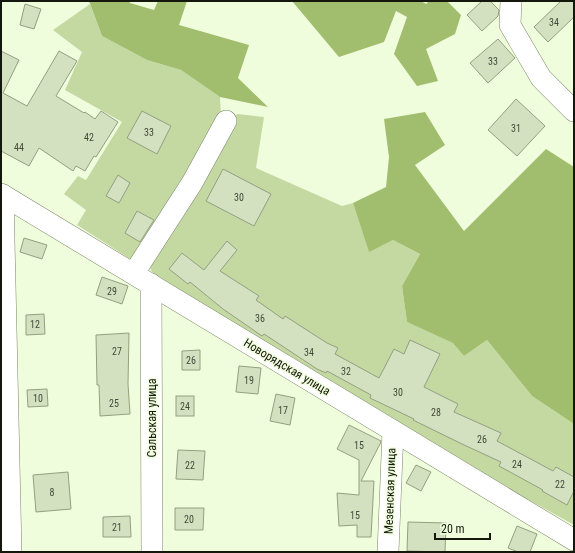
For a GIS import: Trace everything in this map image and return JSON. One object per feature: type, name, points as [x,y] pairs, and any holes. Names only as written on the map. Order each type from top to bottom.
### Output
[{"type":"street","points":[[511,1],[510,25],[541,78],[574,111]]},
{"type":"street","points":[[134,274],[192,183],[226,121]]},
{"type":"street","points":[[2,195],[11,552]]},
{"type":"street","name":"Новорядская улица","points":[[2,195],[574,540]]},
{"type":"street","name":"Сальская улица","points":[[151,284],[152,552]]},
{"type":"street","name":"Мезенская улица","points":[[388,552],[393,431]]},
{"type":"green space","points":[[89,1],[129,1],[130,3],[154,10],[158,1],[187,1],[179,25],[249,45],[238,78],[268,107],[220,97],[181,70],[147,60],[102,36]]},
{"type":"green space","points":[[292,1],[421,1],[426,4],[429,1],[447,1],[461,15],[455,34],[426,49],[438,81],[417,86],[394,54],[407,17],[396,11],[384,42],[339,57]]},
{"type":"green space","points":[[90,4],[102,36],[147,60],[181,70],[220,97],[221,116],[135,262],[77,225],[86,210],[64,194],[78,176],[86,180],[122,122],[65,90],[82,52],[53,30]]},
{"type":"green space","points":[[425,112],[445,145],[415,165],[464,231],[546,149],[574,167],[574,424],[532,396],[487,340],[464,356],[453,343],[407,322],[402,286],[420,254],[393,240],[369,252],[353,203],[386,187],[389,157],[384,119]]},
{"type":"green space","points":[[237,114],[264,117],[256,168],[342,206],[353,203],[369,251],[393,240],[420,254],[402,286],[407,322],[454,343],[464,356],[487,340],[532,396],[574,424],[574,525],[376,415],[152,272],[148,263]]},
{"type":"building","points":[[482,1],[490,1],[499,10],[498,16],[482,31],[467,15]]},
{"type":"building","points":[[561,1],[574,1],[574,17],[548,42],[534,27]]},
{"type":"building","points":[[25,4],[41,9],[34,29],[20,25]]},
{"type":"building","points":[[498,39],[515,58],[488,83],[470,63]]},
{"type":"building","points":[[1,51],[19,60],[3,93],[27,106],[59,51],[77,61],[56,96],[95,119],[101,111],[118,122],[96,157],[94,156],[85,171],[76,166],[73,171],[39,148],[29,166],[1,151]]},
{"type":"building","points":[[516,99],[545,126],[517,156],[488,130]]},
{"type":"building","points":[[142,111],[171,126],[157,154],[127,138]]},
{"type":"building","points":[[223,169],[271,194],[254,226],[206,201]]},
{"type":"building","points":[[118,175],[130,183],[119,203],[106,196]]},
{"type":"building","points":[[137,211],[154,220],[140,242],[125,233]]},
{"type":"building","points":[[24,238],[47,245],[42,259],[20,252]]},
{"type":"building","points":[[227,241],[237,250],[220,271],[259,296],[256,300],[283,319],[285,316],[327,343],[338,348],[335,354],[379,378],[394,349],[404,354],[410,340],[440,354],[424,387],[458,404],[454,412],[501,433],[497,441],[553,471],[556,467],[574,477],[574,491],[567,505],[499,466],[501,462],[370,398],[371,395],[327,371],[326,373],[317,369],[264,334],[262,336],[223,309],[190,282],[188,284],[169,269],[182,253],[204,270]]},
{"type":"building","points":[[102,277],[128,286],[122,304],[96,295]]},
{"type":"building","points":[[44,314],[45,334],[26,335],[26,315]]},
{"type":"building","points":[[129,333],[128,384],[130,414],[100,416],[99,385],[97,385],[96,335]]},
{"type":"building","points":[[200,350],[200,370],[182,370],[182,351]]},
{"type":"building","points":[[239,366],[261,368],[258,394],[236,392]]},
{"type":"building","points":[[47,389],[48,406],[28,407],[27,390]]},
{"type":"building","points":[[276,394],[295,398],[290,425],[270,421]]},
{"type":"building","points":[[176,396],[194,396],[194,416],[176,416]]},
{"type":"building","points":[[349,425],[381,441],[361,481],[374,481],[371,537],[357,537],[357,525],[339,526],[337,493],[359,495],[359,460],[337,449]]},
{"type":"building","points":[[178,450],[205,451],[203,480],[176,479]]},
{"type":"building","points":[[416,465],[431,472],[421,491],[406,483]]},
{"type":"building","points":[[68,472],[71,509],[36,512],[33,475]]},
{"type":"building","points":[[175,508],[204,508],[203,530],[175,530]]},
{"type":"building","points":[[130,516],[131,537],[103,537],[103,517]]},
{"type":"building","points":[[408,522],[446,523],[445,552],[407,551]]},
{"type":"building","points":[[517,526],[537,534],[530,552],[518,552],[508,548]]}]
